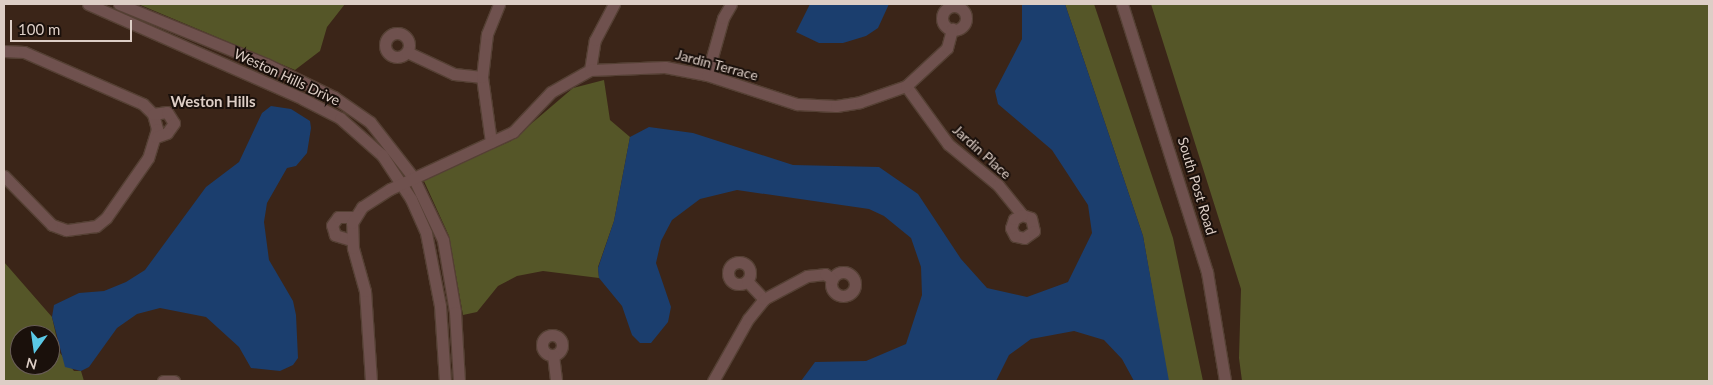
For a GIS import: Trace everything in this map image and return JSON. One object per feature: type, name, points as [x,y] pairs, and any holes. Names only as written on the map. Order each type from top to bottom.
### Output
[{"type":"street","name":"Weston Hills Drive","points":[[88,4],[340,118],[382,155],[401,183],[426,233],[434,264],[445,381]]},
{"type":"street","name":"Weston Hills Drive","points":[[119,4],[266,64],[334,97],[370,122],[413,177],[443,240],[454,304],[459,381]]},
{"type":"street","points":[[491,142],[482,77],[487,34],[498,4]]},
{"type":"street","points":[[590,70],[595,40],[614,4]]},
{"type":"street","points":[[708,76],[723,18],[732,4]]},
{"type":"street","name":"South Post Road","points":[[1122,4],[1207,272],[1225,381]]},
{"type":"street","name":"Jardin Terrace","points":[[354,217],[362,207],[401,183],[513,132],[552,92],[590,70],[665,67],[708,76],[812,106],[860,102],[906,86],[947,48],[952,29]]},
{"type":"street","points":[[4,51],[24,52],[143,104],[152,114],[156,137],[148,158],[106,218],[96,226],[66,230],[52,225],[4,176]]},
{"type":"street","points":[[407,52],[454,74],[482,77]]},
{"type":"street","name":"Jardin Place","points":[[906,86],[948,144],[998,185],[1022,215]]},
{"type":"street","points":[[152,114],[167,112],[174,123],[167,133],[156,137]]},
{"type":"street","points":[[351,240],[335,235],[332,225],[338,217],[354,217],[351,240],[365,291],[371,381]]},
{"type":"street","points":[[713,381],[748,319],[764,300],[807,276],[825,274],[832,279]]},
{"type":"street","points":[[747,281],[764,300]]},
{"type":"street","points":[[553,355],[556,381]]},
{"type":"street","points":[[163,381],[174,381]]},
{"type":"shaded area","points":[[138,4],[345,4],[327,27],[320,51],[295,70]]},
{"type":"shaded area","points":[[1065,4],[1094,4],[1173,238],[1203,381],[1168,381],[1143,236]]},
{"type":"shaded area","points":[[1151,4],[1709,4],[1709,381],[1242,381],[1239,358],[1241,289]]},
{"type":"shaded area","points":[[604,80],[610,120],[630,137],[614,221],[598,267],[599,278],[543,271],[517,276],[498,286],[477,312],[463,315],[449,236],[423,179],[511,141],[573,88]]},
{"type":"shaded area","points":[[4,262],[52,317],[54,325],[10,325],[10,375],[60,375],[60,353],[74,371],[81,371],[84,381],[4,381]]},
{"type":"water","points":[[810,4],[889,4],[878,28],[866,36],[843,43],[819,43],[796,32]]},
{"type":"water","points":[[1022,4],[1065,4],[1143,236],[1169,381],[1134,381],[1122,359],[1104,340],[1074,331],[1031,339],[1009,355],[996,381],[801,381],[815,362],[866,361],[906,344],[922,295],[921,267],[911,238],[884,216],[869,209],[737,190],[700,199],[672,220],[661,241],[656,263],[671,307],[668,322],[651,343],[640,343],[632,335],[622,306],[599,278],[598,268],[614,221],[630,137],[649,127],[693,133],[793,165],[879,167],[918,194],[961,259],[987,288],[1027,297],[1068,282],[1092,233],[1088,205],[1052,150],[998,104],[995,91],[1022,39]]},
{"type":"water","points":[[271,106],[291,109],[310,121],[311,128],[307,153],[296,166],[287,168],[267,203],[264,222],[269,260],[293,301],[296,315],[298,358],[293,365],[280,371],[251,368],[239,347],[206,317],[160,308],[137,314],[117,328],[89,367],[81,371],[65,367],[60,348],[60,325],[54,325],[52,317],[54,305],[79,293],[104,291],[126,282],[145,270],[206,187],[239,162],[262,113]]},
{"type":"district","name":"Weston Hills","points":[[213,102]]}]
